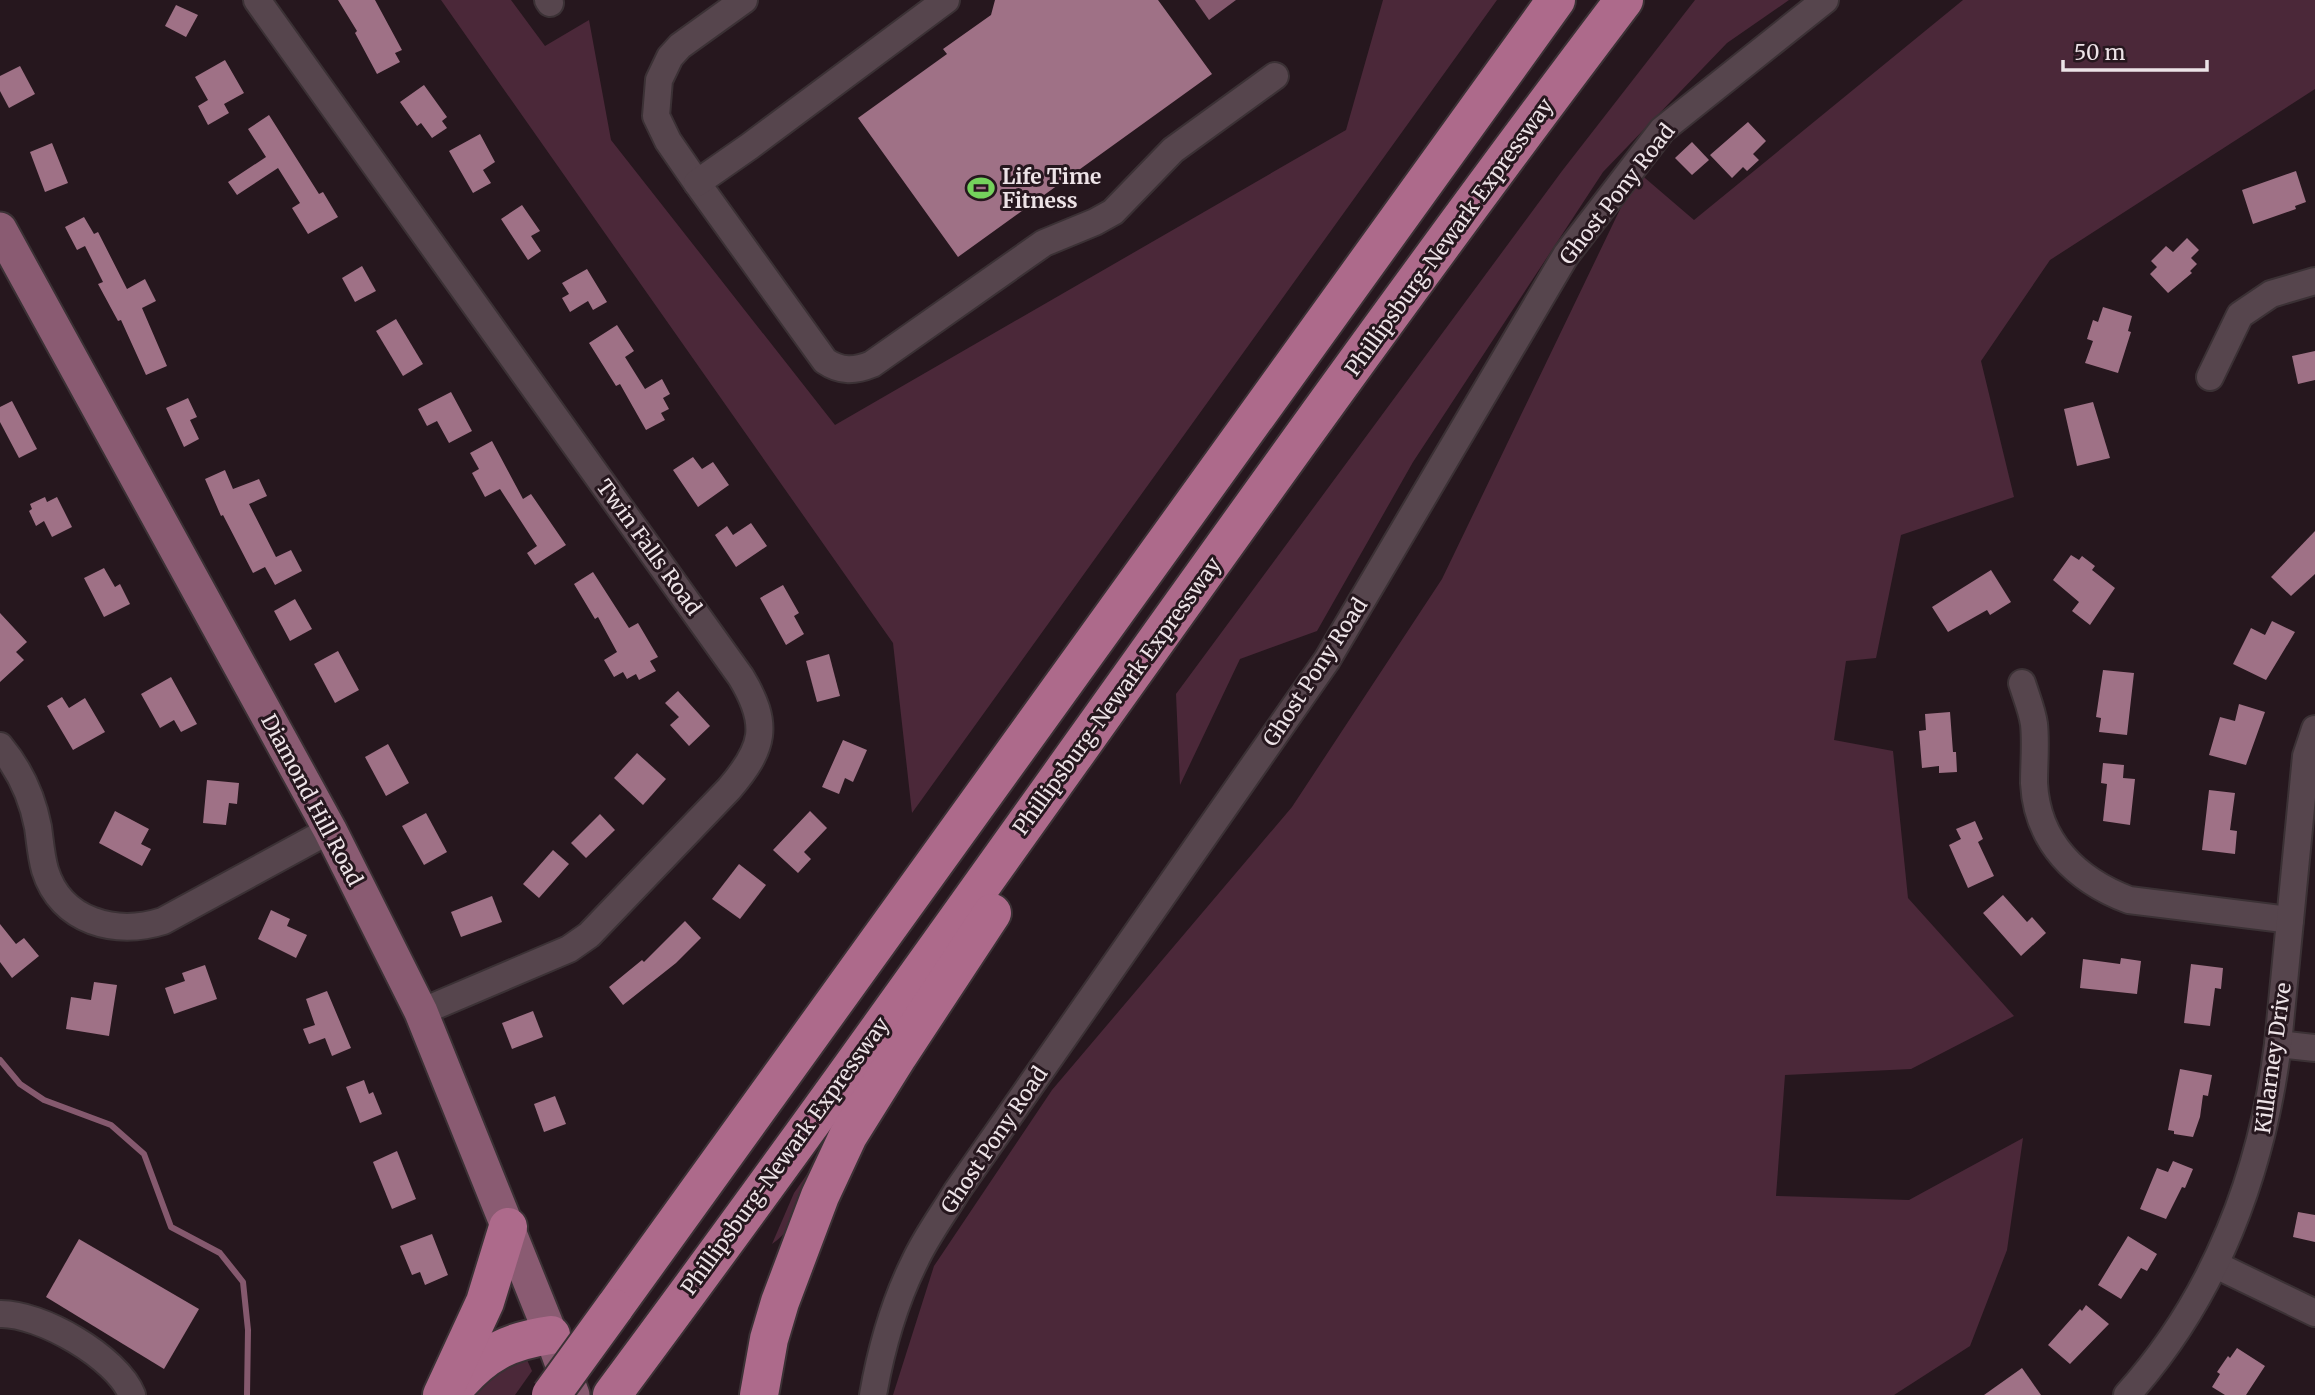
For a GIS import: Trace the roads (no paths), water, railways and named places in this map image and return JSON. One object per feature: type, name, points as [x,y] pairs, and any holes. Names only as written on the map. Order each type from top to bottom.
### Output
[{"type":"highway","points":[[551,1395],[1556,0]]},
{"type":"highway","name":"Phillipsburg-Newark Expressway","points":[[612,1395],[1102,719],[1323,407],[1624,0]]},
{"type":"highway","points":[[759,1395],[779,1302],[820,1196],[849,1136],[898,1056],[1054,820],[1102,719]]},
{"type":"highway","points":[[442,1395],[485,1302],[508,1227]]},
{"type":"highway","points":[[449,1395],[476,1366],[502,1348],[528,1338],[551,1335]]},
{"type":"main road","name":"Diamond Hill Road","points":[[0,229],[330,830],[421,1012],[573,1395]]},
{"type":"street","name":"Twin Falls Road","points":[[257,0],[741,677],[752,694],[758,713],[760,729],[757,748],[749,766],[589,935],[569,949],[421,1012]]},
{"type":"street","points":[[744,0],[680,46],[670,57],[659,80],[656,116],[668,141],[825,361],[841,369],[852,370],[872,364],[1044,243],[1113,212],[1173,149],[1275,76]]},
{"type":"street","points":[[697,183],[946,0]]},
{"type":"street","name":"Ghost Pony Road","points":[[873,1395],[879,1359],[895,1309],[921,1250],[957,1191],[1327,660],[1566,255],[1661,130],[1825,0]]},
{"type":"street","points":[[2210,377],[2240,315],[2271,293],[2315,281]]},
{"type":"street","points":[[2022,683],[2034,723],[2034,783],[2043,822],[2055,846],[2081,876],[2104,891],[2129,900],[2290,920]]},
{"type":"street","name":"Killarney Drive","points":[[2127,1395],[2145,1375],[2183,1322],[2216,1265],[2241,1207],[2260,1146],[2274,1082],[2306,756],[2315,729]]},
{"type":"street","points":[[0,746],[13,762],[31,800],[45,870],[53,887],[79,915],[109,927],[137,927],[163,921],[330,830]]},
{"type":"street","points":[[2278,1044],[2315,1048]]},
{"type":"street","points":[[2216,1265],[2315,1313]]},
{"type":"street","points":[[0,1314],[18,1314],[62,1332],[117,1370],[132,1395]]},
{"type":"waterway","points":[[0,1060],[20,1084],[44,1100],[111,1125],[144,1154],[171,1227],[220,1253],[243,1282],[248,1330],[247,1395]]},
{"type":"place","name":"Life Time Fitness","points":[[981,188]]}]
